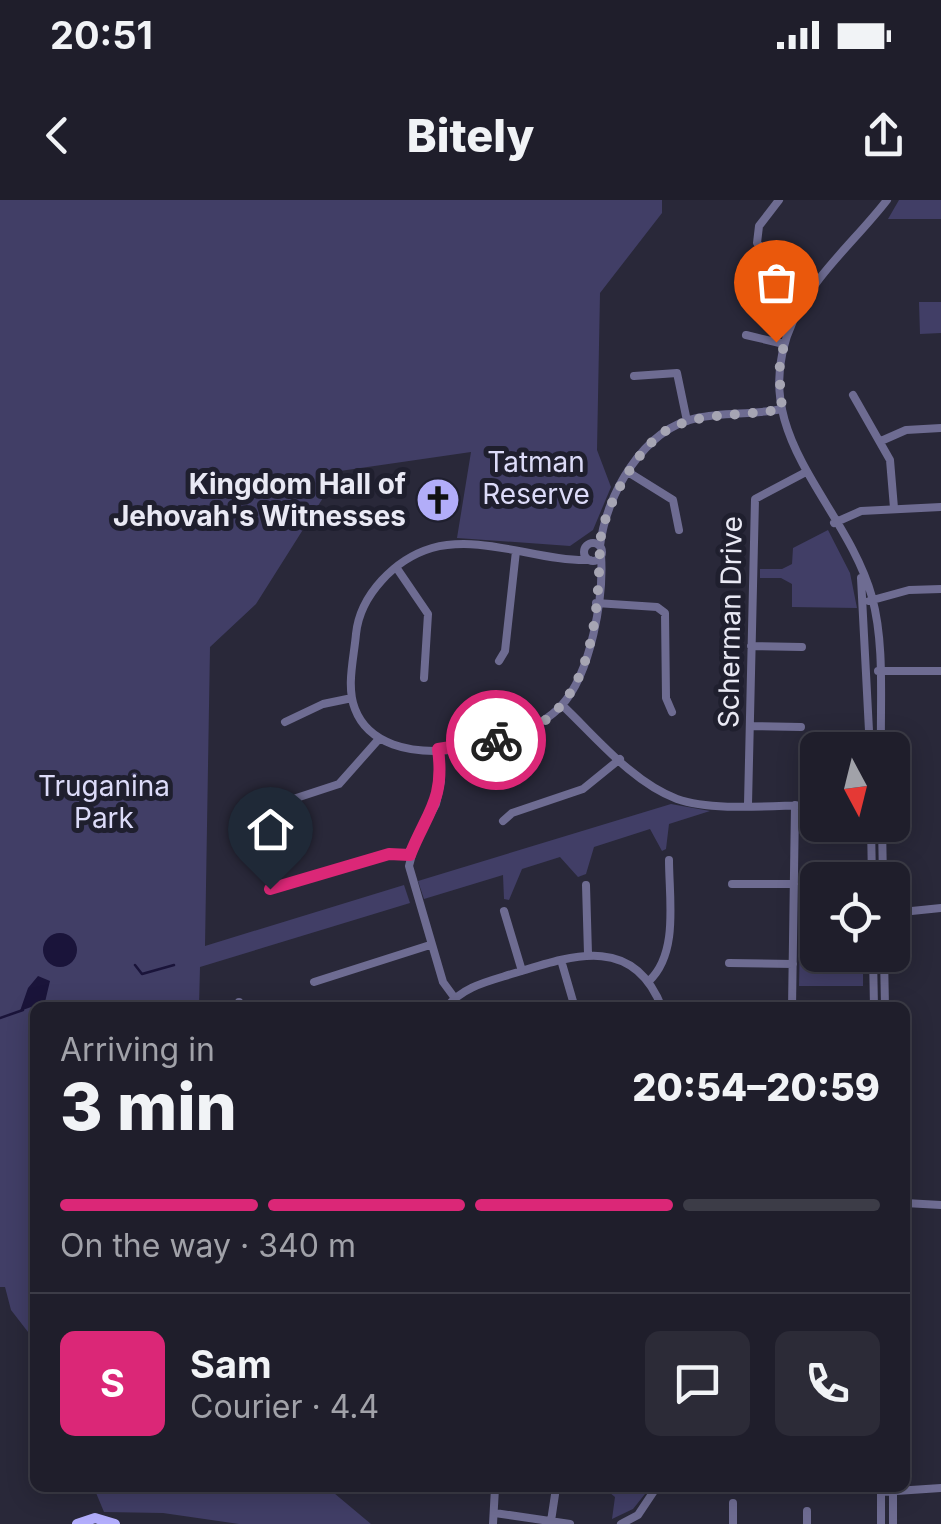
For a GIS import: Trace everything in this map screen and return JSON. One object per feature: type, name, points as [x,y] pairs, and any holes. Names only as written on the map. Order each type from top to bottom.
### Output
[{"type":"main road","points":[[83,1524],[95,1518],[116,1524]]},
{"type":"street","points":[[779,200],[759,226],[757,242],[810,292]]},
{"type":"street","points":[[879,732],[869,601],[860,569],[806,472],[782,409],[779,371],[784,344],[810,292],[888,200]]},
{"type":"street","points":[[746,335],[784,344]]},
{"type":"street","points":[[634,376],[677,372],[687,421]]},
{"type":"street","points":[[853,395],[893,469],[894,508]]},
{"type":"street","points":[[593,553],[566,557],[442,546],[396,567],[362,610],[352,698],[362,723],[378,740],[402,750],[438,749],[506,738],[530,729],[562,705],[580,680],[600,577],[593,553],[628,472],[651,442],[687,421],[782,409]]},
{"type":"street","points":[[881,441],[906,430],[941,428]]},
{"type":"street","points":[[628,472],[673,500],[678,530]]},
{"type":"street","name":"Scherman Drive","points":[[748,804],[755,499],[806,472]]},
{"type":"street","points":[[834,523],[861,511],[941,508]]},
{"type":"street","points":[[500,661],[505,651],[516,551]]},
{"type":"street","points":[[396,567],[428,614],[424,678]]},
{"type":"street","points":[[869,601],[909,590],[941,589]]},
{"type":"street","points":[[596,604],[657,607],[665,613],[666,698],[672,712]]},
{"type":"street","points":[[752,646],[802,647]]},
{"type":"street","points":[[874,672],[941,671]]},
{"type":"street","points":[[871,732],[874,672]]},
{"type":"street","points":[[285,722],[323,704],[352,698]]},
{"type":"street","points":[[562,705],[646,782],[675,798],[800,805]]},
{"type":"street","points":[[750,726],[801,727]]},
{"type":"street","points":[[278,804],[339,784],[378,740]]},
{"type":"street","points":[[438,749],[441,782],[436,804],[410,855],[410,880],[443,982],[454,998]]},
{"type":"street","points":[[502,821],[512,813],[584,789],[620,760]]},
{"type":"street","points":[[792,1002],[795,805]]},
{"type":"street","points":[[270,889],[389,854],[410,855]]},
{"type":"street","points":[[649,981],[658,973],[668,947],[669,860]]},
{"type":"street","points":[[732,884],[794,884]]},
{"type":"street","points":[[586,886],[588,954]]},
{"type":"street","points":[[910,911],[941,908]]},
{"type":"street","points":[[504,911],[522,971]]},
{"type":"street","points":[[314,982],[430,945]]},
{"type":"street","points":[[451,1002],[522,971],[588,954],[622,961],[649,981],[659,1002]]},
{"type":"street","points":[[560,960],[574,1002]]},
{"type":"street","points":[[729,964],[792,964]]},
{"type":"street","points":[[873,972],[874,1002]]},
{"type":"street","points":[[884,972],[885,1002]]},
{"type":"street","points":[[910,1202],[941,1205]]},
{"type":"street","points":[[910,1489],[941,1488]]},
{"type":"street","points":[[493,1524],[496,1492]]},
{"type":"street","points":[[551,1521],[555,1492]]},
{"type":"street","points":[[621,1524],[638,1515],[653,1492]]},
{"type":"street","points":[[881,1492],[881,1524]]},
{"type":"street","points":[[893,1492],[894,1524]]},
{"type":"street","points":[[733,1503],[734,1524]]},
{"type":"street","points":[[807,1511],[807,1524]]},
{"type":"street","points":[[495,1513],[570,1524]]},
{"type":"street","points":[[638,1515],[646,1524]]},
{"type":"green space","points":[[0,200],[662,200],[662,213],[600,293],[597,450],[611,487],[593,530],[570,546],[457,538],[471,452],[340,471],[256,604],[210,647],[205,946],[404,885],[410,903],[200,967],[199,1002],[30,1002],[30,1335],[11,1310],[5,1287],[0,1287]]},
{"type":"green space","points":[[899,200],[941,200],[941,219],[888,219]]},
{"type":"green space","points":[[919,302],[941,302],[941,333],[920,334]]},
{"type":"green space","points":[[828,530],[850,573],[857,608],[792,607],[792,584],[781,578],[760,578],[760,569],[782,569],[792,564],[793,548]]},
{"type":"green space","points":[[671,804],[710,811],[669,824],[666,849],[662,851],[650,829],[594,847],[586,874],[578,877],[560,857],[522,869],[509,900],[504,899],[503,875],[424,899],[418,881]]},
{"type":"green space","points":[[800,934],[800,972],[863,972],[863,986],[799,986]]},
{"type":"green space","points":[[96,1492],[333,1492],[371,1524],[239,1524],[163,1513],[104,1512]]},
{"type":"green space","points":[[609,1492],[645,1494],[633,1509],[612,1519],[615,1497]]},
{"type":"shaded area","points":[[60,933],[72,938],[77,950],[72,962],[60,967],[48,962],[43,950],[48,938]]},
{"type":"shaded area","points":[[38,976],[50,981],[45,1002],[30,1002],[30,1007],[20,1011],[28,988]]},
{"type":"waterway","points":[[135,965],[142,974],[174,965]]},
{"type":"waterway","points":[[0,1018],[23,1010]]},
{"type":"way so far","points":[[496,740],[546,720],[580,680],[589,653],[602,570],[600,542],[636,460],[651,442],[687,421],[782,409],[779,371],[784,344],[776,342]]},
{"type":"place","name":"Kingdom Hall of Jehovah's Witnesses","points":[[438,500]]},
{"type":"route","points":[[270,889],[389,854],[410,855],[436,804],[441,782],[438,749],[496,740]]},
{"type":"park label","name":"Tatman Reserve","points":[[536,478]]},
{"type":"park label","name":"Truganina Park","points":[[104,802]]}]
